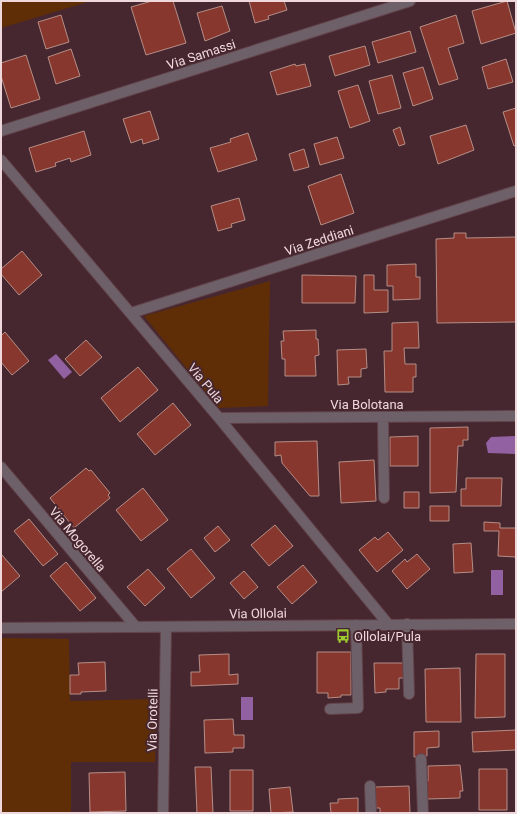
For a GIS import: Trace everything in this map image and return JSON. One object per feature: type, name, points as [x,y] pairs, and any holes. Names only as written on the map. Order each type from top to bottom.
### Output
[{"type":"street","name":"Via Samassi","points":[[1,131],[410,1]]},
{"type":"street","name":"Via Pula","points":[[1,160],[131,313],[388,624]]},
{"type":"street","name":"Via Zeddiani","points":[[131,313],[516,191]]},
{"type":"street","name":"Via Bolotana","points":[[218,418],[516,416]]},
{"type":"street","points":[[383,417],[384,498]]},
{"type":"street","name":"Via Mogorella","points":[[1,467],[136,627]]},
{"type":"street","name":"Via Ollolai","points":[[1,628],[166,628],[388,624],[516,624]]},
{"type":"street","points":[[408,624],[410,694]]},
{"type":"street","points":[[330,709],[358,708],[356,625]]},
{"type":"street","name":"Via Orotelli","points":[[163,813],[166,628]]},
{"type":"street","points":[[422,759],[422,813]]},
{"type":"street","points":[[370,786],[371,813]]},
{"type":"shaded area","points":[[1,1],[91,1],[1,28]]},
{"type":"shaded area","points":[[270,281],[268,406],[219,408],[144,316]]},
{"type":"shaded area","points":[[56,354],[72,372],[64,379],[48,360]]},
{"type":"shaded area","points":[[516,436],[516,454],[488,453],[486,443],[491,437]]},
{"type":"shaded area","points":[[491,570],[503,570],[503,595],[491,595]]},
{"type":"shaded area","points":[[1,638],[69,639],[70,701],[156,699],[155,762],[71,762],[71,813],[1,813]]},
{"type":"shaded area","points":[[241,697],[253,697],[253,720],[241,720]]},
{"type":"building","points":[[152,1],[173,1],[186,43],[146,55],[131,7]]},
{"type":"building","points":[[249,1],[284,1],[287,10],[268,16],[269,19],[255,23]]},
{"type":"building","points":[[507,1],[516,33],[481,44],[472,11]]},
{"type":"building","points":[[222,6],[230,31],[205,41],[197,13]]},
{"type":"building","points":[[61,15],[69,42],[46,49],[38,22]]},
{"type":"building","points":[[456,15],[464,43],[448,48],[458,79],[439,85],[420,27]]},
{"type":"building","points":[[410,31],[416,52],[378,63],[372,42]]},
{"type":"building","points":[[365,46],[370,65],[335,76],[329,56]]},
{"type":"building","points":[[71,49],[80,76],[56,84],[48,57]]},
{"type":"building","points":[[26,55],[40,99],[11,108],[1,76],[1,63]]},
{"type":"building","points":[[506,59],[513,82],[488,89],[482,67]]},
{"type":"building","points":[[295,64],[296,66],[305,64],[311,86],[277,95],[270,72]]},
{"type":"building","points":[[423,67],[433,99],[413,106],[403,73]]},
{"type":"building","points":[[392,75],[401,108],[378,114],[369,81]]},
{"type":"building","points":[[358,85],[370,121],[350,128],[338,91]]},
{"type":"building","points":[[516,108],[516,145],[514,146],[503,112]]},
{"type":"building","points":[[150,111],[159,139],[143,144],[142,139],[131,143],[123,119]]},
{"type":"building","points":[[466,125],[474,150],[438,164],[430,136]]},
{"type":"building","points":[[400,127],[405,144],[399,146],[393,130]]},
{"type":"building","points":[[84,131],[91,155],[71,162],[70,158],[55,163],[56,166],[36,172],[29,148]]},
{"type":"building","points":[[248,133],[257,160],[218,172],[210,148],[231,142],[230,139]]},
{"type":"building","points":[[337,137],[344,158],[320,165],[314,144]]},
{"type":"building","points":[[304,149],[309,167],[294,171],[289,154]]},
{"type":"building","points":[[341,174],[354,213],[321,225],[308,186]]},
{"type":"building","points":[[239,198],[245,220],[231,224],[232,227],[218,231],[211,206]]},
{"type":"building","points":[[454,233],[466,233],[466,238],[516,237],[516,322],[437,323],[436,239],[454,238]]},
{"type":"building","points":[[22,251],[42,275],[19,295],[1,274],[1,269]]},
{"type":"building","points":[[416,264],[416,277],[420,277],[420,299],[393,300],[393,286],[387,286],[387,265]]},
{"type":"building","points":[[302,275],[356,276],[355,303],[302,303]]},
{"type":"building","points":[[364,275],[374,275],[374,290],[388,290],[388,312],[364,313]]},
{"type":"building","points":[[418,322],[419,348],[404,348],[405,364],[416,364],[416,377],[413,377],[413,392],[385,392],[384,351],[392,351],[392,323]]},
{"type":"building","points":[[316,330],[319,355],[315,356],[316,376],[285,376],[285,359],[282,359],[281,341],[284,341],[283,331]]},
{"type":"building","points":[[5,332],[29,361],[12,375],[1,362],[1,336]]},
{"type":"building","points":[[86,340],[102,357],[80,376],[65,359]]},
{"type":"building","points":[[366,349],[367,368],[361,369],[361,377],[348,377],[349,384],[338,385],[337,350]]},
{"type":"building","points":[[138,367],[158,390],[120,422],[101,398]]},
{"type":"building","points":[[173,403],[191,425],[155,455],[137,434]]},
{"type":"building","points":[[468,427],[468,440],[463,440],[463,446],[458,446],[456,492],[430,493],[430,428]]},
{"type":"building","points":[[418,436],[418,466],[390,466],[390,437]]},
{"type":"building","points":[[317,441],[319,496],[310,496],[282,463],[281,455],[275,456],[275,442]]},
{"type":"building","points":[[374,460],[376,501],[341,503],[339,462]]},
{"type":"building","points":[[86,468],[89,471],[91,470],[110,493],[108,495],[110,498],[74,528],[50,498]]},
{"type":"building","points":[[466,478],[502,478],[501,506],[461,506],[461,489],[466,489]]},
{"type":"building","points":[[143,488],[168,520],[141,541],[116,510]]},
{"type":"building","points":[[404,492],[419,492],[419,508],[404,508]]},
{"type":"building","points":[[430,506],[449,506],[449,521],[430,521]]},
{"type":"building","points":[[29,519],[58,554],[43,566],[14,531]]},
{"type":"building","points":[[484,522],[500,523],[500,528],[516,528],[516,557],[498,556],[499,531],[484,531]]},
{"type":"building","points":[[275,525],[293,546],[269,566],[251,545]]},
{"type":"building","points":[[218,526],[230,540],[215,552],[204,538]]},
{"type":"building","points":[[388,532],[403,550],[377,572],[359,550],[375,537],[378,540]]},
{"type":"building","points":[[471,543],[473,572],[454,573],[453,544]]},
{"type":"building","points":[[191,549],[215,578],[191,598],[167,569]]},
{"type":"building","points":[[417,554],[430,569],[407,589],[392,571],[405,559],[407,562]]},
{"type":"building","points":[[2,555],[20,576],[1,592],[1,556]]},
{"type":"building","points":[[66,562],[96,598],[80,611],[50,576]]},
{"type":"building","points":[[303,565],[317,582],[292,604],[277,587]]},
{"type":"building","points":[[148,569],[165,588],[145,606],[127,587]]},
{"type":"building","points":[[244,571],[258,587],[244,599],[230,583]]},
{"type":"building","points":[[317,652],[351,652],[351,695],[341,695],[341,697],[328,698],[328,693],[317,693]]},
{"type":"building","points":[[229,654],[229,675],[238,674],[238,684],[191,686],[191,672],[200,672],[199,655]]},
{"type":"building","points":[[476,654],[505,654],[505,717],[475,718]]},
{"type":"building","points":[[105,662],[106,691],[70,694],[70,675],[79,675],[78,663]]},
{"type":"building","points":[[374,663],[404,663],[404,678],[399,678],[399,689],[386,689],[386,692],[375,693]]},
{"type":"building","points":[[460,668],[461,722],[426,722],[425,669]]},
{"type":"building","points":[[233,719],[234,735],[244,735],[244,748],[233,748],[233,752],[205,753],[204,720]]},
{"type":"building","points":[[516,730],[516,750],[473,752],[472,732]]},
{"type":"building","points":[[439,731],[439,747],[427,748],[427,756],[414,757],[414,732]]},
{"type":"building","points":[[460,765],[463,791],[460,791],[460,798],[428,799],[425,781],[428,781],[428,766]]},
{"type":"building","points":[[195,767],[211,767],[213,813],[197,813]]},
{"type":"building","points":[[479,769],[507,769],[507,810],[479,810]]},
{"type":"building","points":[[230,770],[253,770],[253,811],[230,811]]},
{"type":"building","points":[[125,772],[126,811],[90,812],[89,773]]},
{"type":"building","points":[[409,786],[410,813],[380,813],[380,808],[376,808],[375,787]]},
{"type":"building","points":[[290,787],[293,812],[271,813],[269,789]]},
{"type":"building","points":[[358,798],[358,813],[331,813],[330,803],[338,803],[338,799]]},
{"type":"place","name":"Ollolai/Pula","points":[[343,636]]}]
